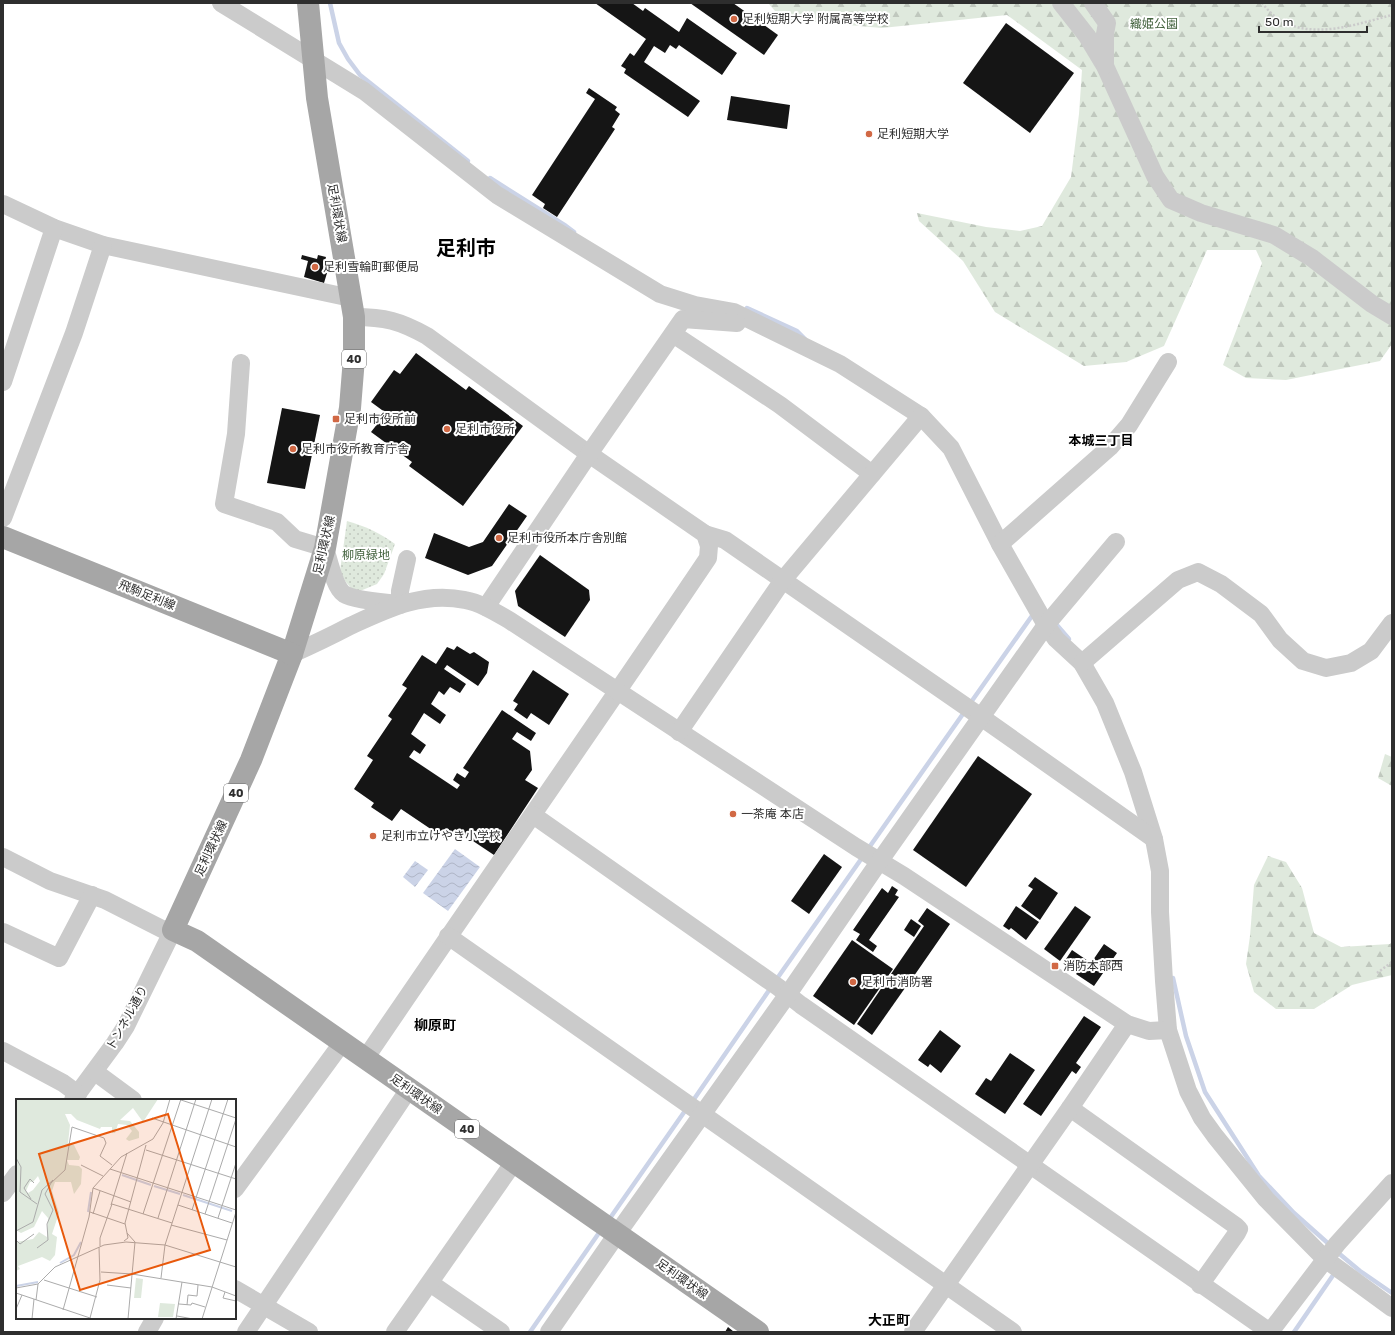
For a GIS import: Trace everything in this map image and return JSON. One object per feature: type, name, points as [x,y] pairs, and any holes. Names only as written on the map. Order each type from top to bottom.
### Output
[{"type":"main road","name":"足利環状線","points":[[308,3],[317,98],[352,308],[354,358],[350,408],[325,548],[292,654],[252,760],[173,930],[197,941],[758,1332]]},
{"type":"main road","name":"飛駒足利線","points":[[3,537],[292,654]]},
{"type":"street","points":[[221,3],[364,91],[496,195],[568,237],[660,294],[695,305],[734,312],[840,364],[921,416],[951,448],[1000,544],[1046,625],[1056,639],[1082,663],[1105,703],[1133,772],[1154,839],[1160,871],[1160,912],[1168,1030],[1188,1091],[1202,1118],[1214,1136],[1266,1199],[1325,1259],[1392,1308]]},
{"type":"street","points":[[1061,3],[1088,36],[1105,66],[1155,176],[1171,200],[1201,213],[1274,235],[1312,258],[1372,304],[1392,316]]},
{"type":"street","points":[[1093,3],[1107,23],[1105,34],[1105,66]]},
{"type":"street","points":[[3,204],[54,228],[103,245],[352,308],[375,317],[409,326],[428,336],[589,454],[705,534],[725,540],[1154,839]]},
{"type":"street","points":[[3,382],[54,228]]},
{"type":"street","points":[[3,518],[10,482],[74,333],[103,245]]},
{"type":"street","points":[[486,608],[589,454],[683,319],[760,324]]},
{"type":"street","points":[[674,334],[780,405],[872,474]]},
{"type":"street","points":[[1000,544],[1110,447],[1129,425],[1168,362]]},
{"type":"street","points":[[241,363],[236,434],[224,504],[277,522],[295,538],[325,548],[336,583],[344,594],[366,600],[400,604]]},
{"type":"street","points":[[679,732],[783,580],[921,416]]},
{"type":"street","points":[[365,1059],[708,558],[709,546],[705,534]]},
{"type":"street","points":[[549,1332],[1046,625],[1116,542]]},
{"type":"street","points":[[400,604],[400,591],[407,559]]},
{"type":"street","points":[[1082,663],[1178,580],[1198,572],[1221,584],[1261,614],[1280,640],[1303,661],[1326,668],[1351,663],[1371,651],[1392,623]]},
{"type":"street","points":[[292,654],[400,604],[411,601],[442,598],[464,600],[486,608],[509,620],[879,862],[904,876],[1127,1024],[1149,1030],[1168,1030]]},
{"type":"street","points":[[533,815],[788,994],[801,1005],[1270,1332],[1325,1259],[1392,1183]]},
{"type":"street","points":[[3,857],[50,882],[105,900],[162,929],[173,930]]},
{"type":"street","points":[[3,932],[58,958],[92,895]]},
{"type":"street","name":"トンネル通り","points":[[75,1097],[115,1044],[126,1026],[173,930]]},
{"type":"street","points":[[448,936],[1013,1332]]},
{"type":"street","points":[[913,1332],[1127,1024]]},
{"type":"street","points":[[237,1180],[295,1109],[342,1043]]},
{"type":"street","points":[[3,1051],[63,1083],[75,1097]]},
{"type":"street","points":[[94,1072],[132,1099]]},
{"type":"street","points":[[246,1332],[263,1304],[409,1089]]},
{"type":"street","points":[[1070,1108],[1239,1229],[1200,1284]]},
{"type":"street","points":[[395,1332],[514,1162]]},
{"type":"street","points":[[430,1283],[501,1332]]},
{"type":"street","points":[[236,1290],[309,1332]]},
{"type":"street","points":[[147,1332],[154,1319]]},
{"type":"path","points":[[1262,3],[1279,20],[1300,28],[1311,30],[1345,26],[1392,15]]},
{"type":"path","points":[[1376,973],[1392,962]]},
{"type":"green space","name":"織姫公園","points":[[768,3],[1392,3],[1392,344],[1380,361],[1286,380],[1246,378],[1223,365],[1262,263],[1256,250],[1207,250],[1164,346],[1126,362],[1084,366],[995,312],[963,261],[919,221],[917,213],[986,227],[1020,231],[1042,226],[1071,177],[1079,114],[1082,70],[1007,15],[882,28],[782,19]]},
{"type":"green space","name":"柳原緑地","points":[[347,521],[372,530],[395,544],[384,574],[377,584],[360,591],[351,588],[345,581],[340,571]]},
{"type":"green space","points":[[1385,754],[1392,757],[1392,786],[1378,778]]},
{"type":"green space","points":[[1268,856],[1286,862],[1302,888],[1314,933],[1341,947],[1390,944],[1392,942],[1392,975],[1352,985],[1314,1009],[1276,1009],[1254,992],[1246,964],[1254,885]]},
{"type":"water","points":[[455,849],[480,867],[448,911],[423,893]]},
{"type":"water","points":[[415,861],[428,870],[415,887],[403,877]]},
{"type":"building","points":[[595,3],[632,3],[643,11],[645,8],[679,32],[687,18],[737,53],[722,75],[679,45],[676,49],[670,45],[665,53],[654,46],[644,62],[700,101],[688,117],[624,73],[626,69],[621,66],[630,53],[634,56],[646,39]]},
{"type":"building","name":"足利短期大学 附属高等学校","points":[[690,3],[733,3],[778,35],[764,55]]},
{"type":"building","points":[[1006,23],[1074,73],[1030,133],[963,83]]},
{"type":"building","points":[[589,88],[617,107],[615,110],[620,114],[612,127],[615,129],[557,217],[543,208],[545,204],[532,195],[595,99],[586,93]]},
{"type":"building","points":[[731,96],[790,105],[787,129],[727,120]]},
{"type":"building","name":"足利雪輪町郵便局","points":[[302,255],[317,259],[318,255],[326,257],[322,272],[327,273],[324,283],[304,277],[308,261],[301,259]]},
{"type":"building","name":"足利市役所","points":[[416,353],[466,390],[469,386],[523,426],[463,506],[409,466],[412,462],[371,432],[386,413],[371,402],[394,370],[400,374]]},
{"type":"building","name":"足利市役所教育庁舎","points":[[282,408],[320,415],[305,489],[267,483]]},
{"type":"building","name":"足利市役所本庁舎別館","points":[[509,504],[527,516],[492,566],[468,575],[425,558],[434,533],[469,547],[483,542]]},
{"type":"building","points":[[540,555],[589,590],[590,600],[565,637],[518,606],[515,591]]},
{"type":"building","points":[[457,646],[470,654],[474,652],[489,662],[487,673],[478,686],[447,665],[444,669],[466,684],[460,693],[450,687],[444,695],[439,691],[431,704],[446,715],[440,724],[424,713],[411,734],[426,745],[420,754],[414,750],[409,757],[457,789],[460,785],[453,780],[457,773],[465,778],[469,772],[463,768],[502,710],[536,733],[531,741],[517,732],[512,739],[530,751],[532,770],[525,780],[538,788],[494,855],[455,829],[447,840],[401,809],[392,821],[371,807],[374,803],[354,789],[373,760],[367,756],[392,719],[388,716],[407,688],[402,685],[422,655],[436,664],[447,647],[454,650]]},
{"type":"building","points":[[533,670],[569,694],[549,725],[531,713],[527,719],[514,710],[518,704],[513,701]]},
{"type":"building","points":[[978,756],[1032,794],[966,887],[913,850]]},
{"type":"building","points":[[824,854],[842,867],[809,914],[791,901]]},
{"type":"building","points":[[1035,877],[1058,893],[1040,920],[1021,906],[1033,889],[1028,886]]},
{"type":"building","points":[[892,886],[898,890],[895,895],[899,897],[869,940],[877,946],[873,952],[856,940],[860,934],[853,930],[882,888],[888,893]]},
{"type":"building","points":[[1016,906],[1039,922],[1026,940],[1011,928],[1009,930],[1003,926]]},
{"type":"building","points":[[1075,906],[1091,917],[1060,961],[1044,949]]},
{"type":"building","points":[[927,908],[950,924],[907,986],[891,974],[924,926],[918,921]]},
{"type":"building","points":[[911,919],[921,926],[914,937],[904,930]]},
{"type":"building","name":"足利市消防署","points":[[852,940],[893,969],[854,1025],[813,996]]},
{"type":"building","points":[[1104,944],[1117,953],[1094,986],[1076,974],[1080,969],[1066,959],[1072,950],[1091,963]]},
{"type":"building","points":[[889,977],[905,988],[872,1035],[857,1024]]},
{"type":"building","points":[[1084,1016],[1101,1027],[1076,1063],[1081,1067],[1076,1074],[1072,1071],[1041,1116],[1023,1104]]},
{"type":"building","points":[[940,1030],[961,1046],[941,1073],[930,1064],[928,1067],[918,1060]]},
{"type":"building","points":[[1010,1053],[1035,1070],[1005,1114],[975,1094],[986,1078],[991,1081]]},
{"type":"building","points":[[728,1327],[734,1332],[725,1332]]},
{"type":"waterway","points":[[330,3],[339,43],[348,59],[360,75],[468,161]]},
{"type":"waterway","points":[[490,178],[574,232]]},
{"type":"waterway","points":[[747,308],[797,331],[805,339]]},
{"type":"waterway","points":[[969,705],[1034,613]]},
{"type":"waterway","points":[[1056,624],[1069,639]]},
{"type":"waterway","points":[[868,849],[965,711]]},
{"type":"waterway","points":[[776,980],[864,855]]},
{"type":"waterway","points":[[1173,978],[1186,1036],[1205,1092],[1259,1176],[1294,1213],[1331,1246]]},
{"type":"waterway","points":[[692,1102],[772,986]]},
{"type":"waterway","points":[[608,1221],[687,1108]]},
{"type":"waterway","points":[[530,1332],[601,1230]]},
{"type":"waterway","points":[[1336,1251],[1360,1271],[1392,1293]]},
{"type":"waterway","points":[[1294,1332],[1336,1271]]},
{"type":"place","name":"足利短期大学 附属高等学校","points":[[734,19]]},
{"type":"place","name":"足利短期大学","points":[[869,134]]},
{"type":"place","name":"足利雪輪町郵便局","points":[[315,267]]},
{"type":"place","name":"足利市役所前","points":[[336,419]]},
{"type":"place","name":"足利市役所","points":[[447,429]]},
{"type":"place","name":"足利市役所教育庁舎","points":[[293,449]]},
{"type":"place","name":"足利市役所本庁舎別館","points":[[499,538]]},
{"type":"place","name":"一茶庵 本店","points":[[733,814]]},
{"type":"place","name":"足利市立けやき小学校","points":[[373,836]]},
{"type":"place","name":"消防本部西","points":[[1055,966]]},
{"type":"place","name":"足利市消防署","points":[[853,982]]},
{"type":"district","name":"足利市","points":[[466,248]]},
{"type":"district","name":"本城三丁目","points":[[1101,440]]},
{"type":"district","name":"柳原町","points":[[435,1025]]},
{"type":"district","name":"大正町","points":[[889,1320]]}]
